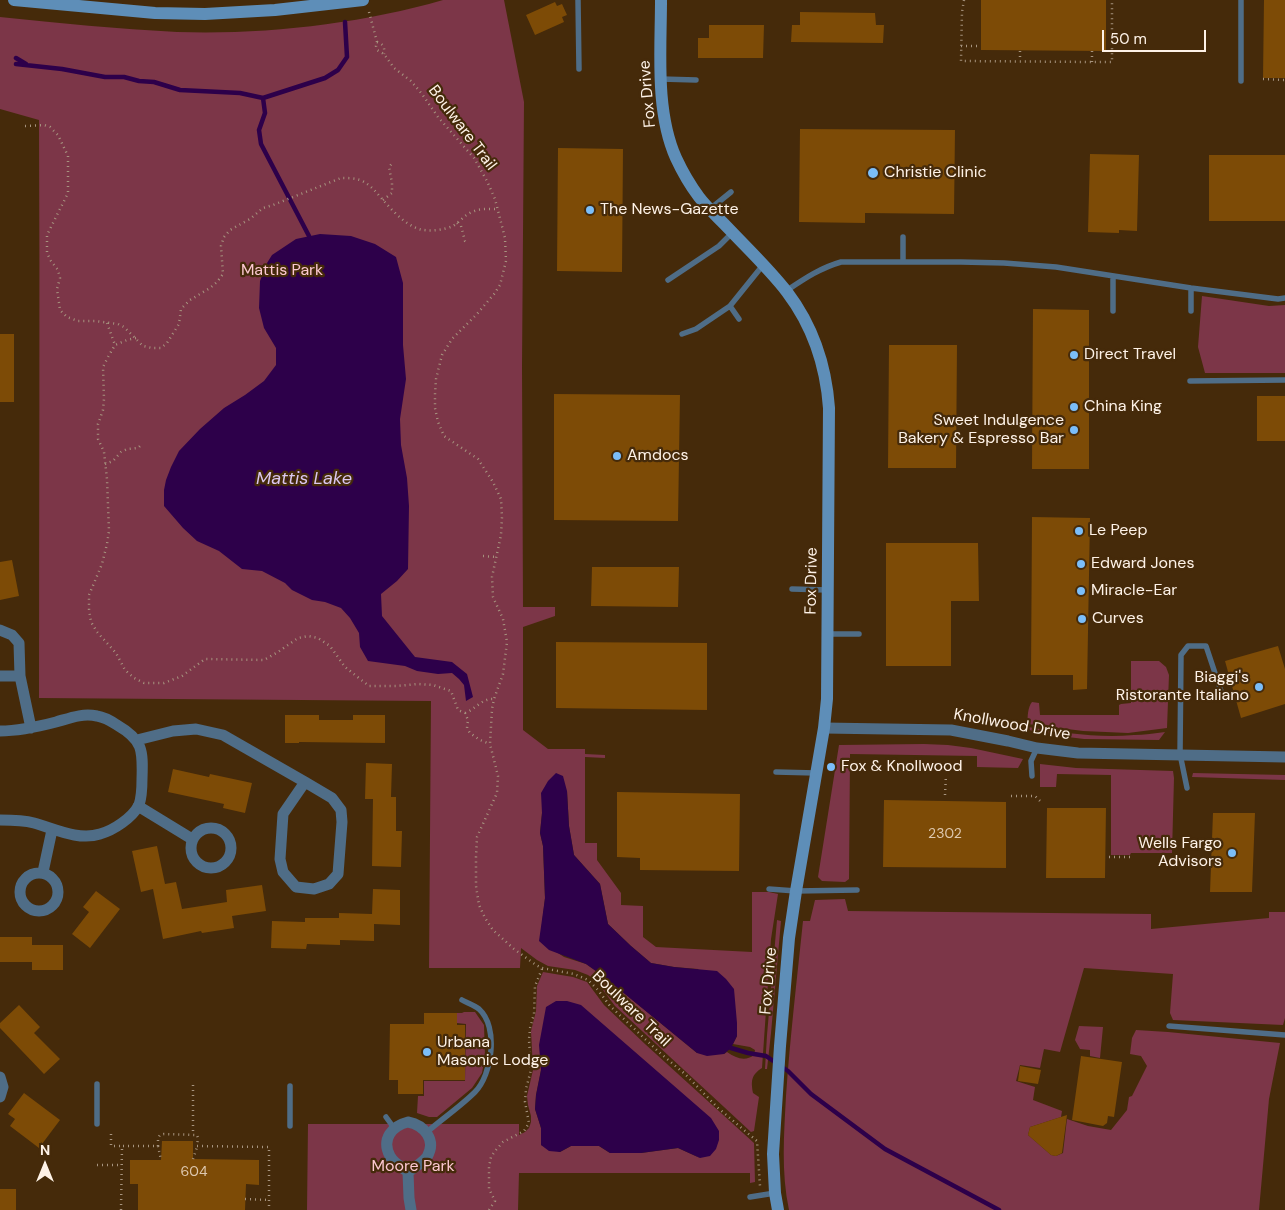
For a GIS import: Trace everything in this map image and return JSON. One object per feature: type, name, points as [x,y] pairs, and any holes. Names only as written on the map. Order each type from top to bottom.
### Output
[{"type":"street","points":[[14,0],[155,12],[205,14],[274,10],[363,0]]},
{"type":"street","name":"Fox Drive","points":[[661,0],[663,111],[668,138],[675,157],[686,178],[700,198],[763,266],[800,311],[813,338],[828,387],[827,699],[790,938],[773,1154],[778,1210]]},
{"type":"street","points":[[0,630],[12,635],[19,643],[20,676],[31,728]]},
{"type":"street","points":[[0,676],[20,676]]},
{"type":"street","points":[[0,731],[16,731],[81,715],[98,716],[110,720],[138,740],[142,761],[142,795],[138,806],[125,821],[100,835],[84,836],[52,830],[33,823],[0,820]]},
{"type":"street","name":"Knollwood Drive","points":[[824,728],[951,730],[1037,748],[1078,753],[1285,757]]},
{"type":"street","points":[[138,740],[173,730],[196,729],[223,735],[332,798],[341,810],[342,822],[338,874],[328,884],[314,890],[296,886],[283,872],[280,859],[283,814],[304,782]]},
{"type":"street","points":[[138,806],[192,839]]},
{"type":"street","points":[[43,872],[52,830]]},
{"type":"street","points":[[0,1077],[3,1087],[0,1097]]},
{"type":"street","points":[[408,1172],[419,1165],[427,1156],[430,1147],[430,1138],[427,1132],[414,1123],[408,1122],[398,1125],[391,1131],[387,1147],[390,1157],[408,1172],[411,1210]]},
{"type":"lane","points":[[578,0],[579,69]]},
{"type":"lane","points":[[1241,0],[1241,81]]},
{"type":"lane","points":[[661,79],[696,80]]},
{"type":"lane","points":[[710,208],[731,192]]},
{"type":"lane","points":[[668,280],[719,246],[732,233]]},
{"type":"lane","points":[[903,236],[903,261]]},
{"type":"lane","points":[[786,292],[826,266],[841,262],[903,261],[1020,264],[1056,267],[1192,288],[1278,299],[1285,298]]},
{"type":"lane","points":[[682,334],[696,329],[730,306],[763,266]]},
{"type":"lane","points":[[1113,276],[1113,311]]},
{"type":"lane","points":[[1191,311],[1192,288]]},
{"type":"lane","points":[[730,306],[739,319]]},
{"type":"lane","points":[[1190,381],[1285,380]]},
{"type":"lane","points":[[792,589],[828,590]]},
{"type":"lane","points":[[827,634],[859,634]]},
{"type":"lane","points":[[1187,788],[1180,754],[1180,655],[1188,646],[1206,646],[1222,694]]},
{"type":"lane","points":[[1032,776],[1031,761],[1037,748]]},
{"type":"lane","points":[[776,772],[816,772]]},
{"type":"lane","points":[[769,889],[796,891],[856,890]]},
{"type":"lane","points":[[427,1132],[476,1092],[488,1072],[491,1047],[490,1028],[486,1018],[479,1009],[462,1000]]},
{"type":"lane","points":[[1169,1026],[1285,1035]]},
{"type":"lane","points":[[97,1084],[97,1124]]},
{"type":"lane","points":[[290,1086],[290,1126]]},
{"type":"lane","points":[[386,1117],[394,1128]]},
{"type":"lane","points":[[750,1197],[775,1193]]},
{"type":"path","points":[[964,0],[961,60],[1092,62],[1112,62],[1112,0]]},
{"type":"path","name":"Boulware Trail","points":[[370,14],[378,50],[422,94],[438,117],[474,158],[499,208],[504,228],[506,261],[500,285],[477,314],[452,339],[442,355],[435,394],[435,408],[444,436],[478,459],[493,482],[501,499],[501,534],[492,578],[493,597],[503,619],[507,642],[503,674],[494,699],[490,744],[498,776],[496,792],[477,837],[476,886],[479,905],[493,930],[514,949],[542,968],[574,974],[588,980],[610,1006],[685,1074],[718,1108],[757,1141],[760,1196]]},
{"type":"path","points":[[1106,25],[1112,25]]},
{"type":"path","name":"Boulware Trail","points":[[377,42],[384,47],[384,54]]},
{"type":"path","points":[[961,46],[981,46]]},
{"type":"path","points":[[1020,51],[1020,61]]},
{"type":"path","points":[[1092,51],[1092,62]]},
{"type":"path","points":[[1264,79],[1285,80]]},
{"type":"path","points":[[25,126],[44,125],[50,127],[58,135],[68,156],[68,193],[47,235],[47,253],[58,270],[60,278],[57,289],[60,310],[66,317],[78,321],[118,324],[124,327],[144,346],[152,348],[161,348],[168,343],[178,324],[180,309],[190,300],[210,288],[223,274],[221,246],[230,230],[250,219],[263,208],[340,178],[350,178],[359,179],[367,184],[401,219],[420,229],[437,230],[453,226],[463,217],[474,211],[499,208]]},
{"type":"path","points":[[382,200],[392,193],[389,167],[393,162]]},
{"type":"path","points":[[954,170],[982,170]]},
{"type":"path","points":[[457,223],[461,226],[465,241],[468,243]]},
{"type":"path","points":[[107,323],[115,346]]},
{"type":"path","points":[[136,338],[115,346],[103,367],[104,399],[103,410],[98,424],[98,439],[104,452],[108,491],[109,531],[108,544],[102,564],[89,595],[91,622],[97,632],[116,653],[125,670],[134,678],[144,683],[164,683],[182,676],[205,659],[264,660],[298,638],[308,636],[318,638],[330,646],[345,667],[369,686],[418,684],[433,685],[451,691],[458,710],[465,713],[470,733],[490,744]]},
{"type":"path","points":[[105,464],[113,461],[121,452],[127,449],[138,448],[141,445]]},
{"type":"path","points":[[483,556],[496,557]]},
{"type":"path","points":[[465,713],[483,701],[494,699]]},
{"type":"path","points":[[945,795],[946,775]]},
{"type":"path","points":[[1011,796],[1035,796],[1042,803]]},
{"type":"path","points":[[1109,857],[1132,857]]},
{"type":"path","points":[[489,1210],[496,1201],[489,1189],[491,1157],[502,1142],[524,1130],[529,1123],[525,1102],[531,1070],[530,1028],[534,1014],[535,986],[542,968]]},
{"type":"path","points":[[193,1085],[193,1134]]},
{"type":"path","points":[[111,1134],[111,1146],[158,1146]]},
{"type":"path","points":[[162,1160],[158,1146],[160,1135],[193,1134],[198,1138],[198,1146],[193,1160]]},
{"type":"path","points":[[121,1210],[122,1146]]},
{"type":"path","points":[[198,1146],[270,1147],[269,1210]]},
{"type":"path","points":[[96,1165],[122,1165]]},
{"type":"path","points":[[246,1199],[269,1200]]},
{"type":"green space","name":"Mattis Park","points":[[443,0],[504,0],[524,102],[523,607],[555,607],[555,616],[523,627],[523,730],[548,749],[585,749],[585,754],[605,755],[605,758],[585,757],[585,843],[597,843],[597,860],[621,893],[621,905],[643,906],[643,937],[656,947],[752,952],[752,892],[778,894],[771,939],[762,1068],[756,1073],[752,1082],[753,1093],[759,1097],[754,1131],[751,1132],[615,1006],[596,981],[588,975],[575,970],[548,966],[521,948],[520,968],[429,968],[431,701],[39,698],[39,120],[0,109],[0,17],[177,32],[244,32],[312,26],[379,16]],"holes":[[[567,791],[569,826],[574,855],[600,884],[608,924],[651,963],[698,969],[737,1036],[733,1044],[750,1047],[755,1050],[754,1055],[744,1059],[727,1052],[724,1054],[697,1053],[603,976],[586,964],[564,957],[540,941],[545,898],[543,846],[540,833],[542,813]]]},
{"type":"green space","points":[[1202,296],[1269,306],[1285,305],[1285,373],[1205,373],[1198,347]]},
{"type":"green space","points":[[1131,661],[1159,661],[1166,667],[1169,675],[1167,728],[1128,733],[1083,731],[1028,724],[1028,712],[1032,702],[1039,703],[1040,715],[1119,715],[1119,705],[1131,703]]},
{"type":"green space","points":[[1028,727],[1067,733],[1107,736],[1165,732],[1159,740],[1084,739],[1035,733]]},
{"type":"green space","points":[[924,744],[971,748],[1023,759],[1018,768],[977,767],[977,756],[850,754],[849,879],[845,882],[822,881],[818,877],[839,745]]},
{"type":"green space","points":[[1040,764],[1076,768],[1173,771],[1172,853],[1111,855],[1111,775],[1057,774],[1056,787],[1040,787]]},
{"type":"green space","points":[[1193,773],[1285,775],[1285,780],[1192,777]]},
{"type":"green space","points":[[845,899],[848,911],[1151,914],[1151,929],[1269,918],[1269,912],[1285,912],[1285,1018],[1283,1025],[1173,1020],[1170,1013],[1173,974],[1084,968],[1060,1052],[1044,1049],[1040,1068],[1020,1065],[1016,1081],[1035,1087],[1033,1100],[1062,1111],[1061,1117],[1030,1127],[1028,1135],[1051,1155],[1056,1156],[1063,1153],[1067,1119],[1088,1126],[1111,1130],[1127,1110],[1129,1097],[1132,1096],[1147,1066],[1141,1056],[1130,1054],[1132,1038],[1136,1030],[1280,1043],[1269,1099],[1259,1210],[789,1210],[784,1167],[784,1124],[803,921],[810,921],[815,900]]},
{"type":"green space","points":[[777,920],[781,921],[771,1033],[767,1069],[765,1069],[767,1035]]},
{"type":"green space","name":"Moore Park","points":[[543,972],[573,977],[587,982],[604,1005],[754,1143],[755,1182],[750,1183],[750,1173],[519,1173],[518,1210],[307,1210],[308,1124],[519,1124],[519,1135],[525,1132],[531,1122],[527,1096],[533,1070],[531,1031],[536,1011],[537,986]],"holes":[[[541,1070],[700,1158],[678,1148],[641,1153],[610,1153],[599,1146],[571,1146],[560,1152],[541,1145],[541,1128],[535,1109]]]},
{"type":"green space","points":[[475,1012],[484,1025],[485,1056],[482,1073],[472,1088],[437,1117],[429,1117],[417,1113],[418,1096],[424,1096],[424,1081],[465,1081],[466,1024],[457,1023],[457,1013]]},
{"type":"green space","points":[[1079,1026],[1103,1027],[1100,1058],[1090,1056],[1090,1050],[1080,1049],[1075,1040]]},
{"type":"water","name":"Mattis Lake","points":[[320,234],[351,236],[375,244],[396,257],[403,283],[403,345],[406,379],[400,419],[401,445],[407,478],[409,506],[408,569],[381,594],[382,616],[415,657],[452,662],[467,674],[473,697],[466,701],[464,685],[452,673],[438,674],[417,671],[405,666],[368,661],[360,647],[359,633],[341,608],[325,602],[312,600],[262,571],[242,569],[219,551],[197,541],[164,506],[166,480],[179,451],[224,408],[264,381],[276,365],[276,348],[264,328],[259,308],[260,281],[267,263],[272,255],[296,239]]},
{"type":"water","points":[[556,773],[563,776],[567,791],[569,826],[574,855],[600,884],[608,924],[651,963],[717,971],[734,989],[737,1036],[731,1048],[724,1054],[707,1056],[697,1053],[603,976],[586,964],[549,950],[539,941],[545,898],[543,846],[540,833],[541,793],[548,781]]},
{"type":"water","points":[[556,1001],[567,1001],[581,1005],[711,1118],[719,1131],[719,1140],[716,1149],[710,1156],[700,1158],[678,1148],[641,1153],[610,1153],[599,1146],[571,1146],[560,1152],[549,1151],[541,1145],[541,1128],[535,1109],[541,1070],[539,1045],[546,1007]]},
{"type":"building","points":[[981,0],[1106,0],[1106,51],[981,50]]},
{"type":"building","points":[[1264,0],[1285,0],[1285,78],[1263,78]]},
{"type":"building","points":[[555,2],[557,6],[562,4],[567,15],[562,17],[564,22],[535,35],[526,15]]},
{"type":"building","points":[[800,12],[875,13],[876,25],[884,25],[883,43],[791,42],[792,25],[800,25]]},
{"type":"building","points":[[709,25],[764,25],[763,58],[698,58],[698,38],[709,38]]},
{"type":"building","points":[[800,129],[955,130],[954,214],[865,213],[865,223],[799,222]]},
{"type":"building","name":"The News-Gazette","points":[[558,148],[623,149],[622,272],[557,271]]},
{"type":"building","points":[[1090,154],[1139,155],[1137,231],[1119,230],[1119,233],[1088,232]]},
{"type":"building","points":[[1209,155],[1285,155],[1285,221],[1209,221]]},
{"type":"building","points":[[1033,309],[1089,310],[1089,469],[1032,469]]},
{"type":"building","points":[[0,334],[14,334],[14,402],[0,402]]},
{"type":"building","points":[[889,345],[957,345],[956,468],[888,468]]},
{"type":"building","points":[[554,394],[680,395],[678,521],[554,520]]},
{"type":"building","points":[[1257,396],[1285,396],[1285,441],[1257,441]]},
{"type":"building","points":[[1032,517],[1090,518],[1087,689],[1073,690],[1073,675],[1031,675]]},
{"type":"building","points":[[886,543],[978,543],[979,601],[951,601],[951,666],[886,666]]},
{"type":"building","points":[[12,560],[19,596],[0,600],[0,562]]},
{"type":"building","points":[[592,567],[679,567],[678,607],[591,606]]},
{"type":"building","points":[[556,642],[707,643],[707,710],[556,708]]},
{"type":"building","name":"Biaggi's Ristorante Italiano","points":[[1278,646],[1285,669],[1285,704],[1241,718],[1225,661]]},
{"type":"building","points":[[285,715],[319,715],[319,720],[353,720],[353,715],[385,715],[385,743],[285,743]]},
{"type":"building","points":[[366,763],[392,764],[391,797],[396,797],[396,831],[402,831],[401,867],[372,866],[373,799],[365,799]]},
{"type":"building","points":[[173,769],[209,777],[210,774],[252,783],[245,813],[223,808],[224,804],[168,792]]},
{"type":"building","points":[[617,792],[740,794],[739,871],[640,870],[640,858],[617,857]]},
{"type":"building","points":[[884,800],[1006,802],[1006,868],[883,867]]},
{"type":"building","points":[[1047,808],[1106,808],[1105,878],[1046,878]]},
{"type":"building","name":"Wells Fargo Advisors","points":[[1213,813],[1255,813],[1252,892],[1210,892]]},
{"type":"building","points":[[157,846],[165,884],[176,882],[182,909],[227,902],[226,890],[262,885],[266,911],[232,916],[234,928],[202,933],[201,931],[163,939],[153,889],[141,892],[132,851]]},
{"type":"building","points":[[373,889],[400,890],[400,925],[374,924],[374,941],[340,940],[340,945],[307,944],[306,949],[271,948],[272,921],[305,922],[305,918],[339,918],[339,913],[372,914]]},
{"type":"building","points":[[96,891],[120,909],[90,948],[72,934],[89,912],[83,907]]},
{"type":"building","points":[[0,937],[32,937],[32,945],[63,945],[63,970],[32,970],[32,962],[0,962]]},
{"type":"building","points":[[19,1005],[40,1027],[34,1033],[60,1059],[44,1074],[0,1028],[0,1023]]},
{"type":"building","name":"Urbana Masonic Lodge","points":[[424,1013],[457,1013],[457,1025],[465,1025],[465,1080],[423,1080],[423,1094],[398,1094],[398,1080],[389,1080],[390,1024],[424,1024]]},
{"type":"building","points":[[1081,1056],[1122,1062],[1114,1117],[1108,1116],[1107,1123],[1103,1126],[1072,1120]]},
{"type":"building","points":[[1020,1066],[1041,1070],[1038,1084],[1018,1081]]},
{"type":"building","points":[[24,1093],[60,1120],[39,1148],[10,1126],[15,1119],[8,1114]]},
{"type":"building","points":[[1067,1115],[1062,1153],[1056,1156],[1051,1155],[1028,1135],[1030,1127]]},
{"type":"building","points":[[162,1141],[193,1141],[193,1159],[259,1160],[259,1185],[246,1184],[245,1210],[138,1210],[138,1184],[130,1184],[130,1160],[161,1160]]},
{"type":"building","points":[[0,1189],[16,1189],[16,1210],[0,1210]]},
{"type":"waterway","points":[[16,64],[62,69],[105,77],[124,77],[154,82],[180,90],[240,93],[263,98],[325,78],[338,70],[347,57],[345,22]]},
{"type":"waterway","points":[[16,58],[26,64]]},
{"type":"waterway","points":[[263,98],[265,113],[259,130],[261,144],[309,236]]},
{"type":"waterway","points":[[731,1048],[766,1056],[788,1071],[811,1094],[885,1149],[999,1210]]},
{"type":"place","name":"Christie Clinic","points":[[873,173]]},
{"type":"place","name":"The News-Gazette","points":[[590,210]]},
{"type":"place","name":"Direct Travel","points":[[1074,355]]},
{"type":"place","name":"China King","points":[[1074,407]]},
{"type":"place","name":"Sweet Indulgence Bakery & Espresso Bar","points":[[1074,430]]},
{"type":"place","name":"Amdocs","points":[[617,456]]},
{"type":"place","name":"Le Peep","points":[[1079,531]]},
{"type":"place","name":"Edward Jones","points":[[1081,564]]},
{"type":"place","name":"Miracle-Ear","points":[[1081,591]]},
{"type":"place","name":"Curves","points":[[1082,619]]},
{"type":"place","name":"Biaggi's Ristorante Italiano","points":[[1259,687]]},
{"type":"place","name":"Fox & Knollwood","points":[[831,767]]},
{"type":"place","name":"Wells Fargo Advisors","points":[[1232,853]]},
{"type":"place","name":"Urbana Masonic Lodge","points":[[427,1052]]}]
